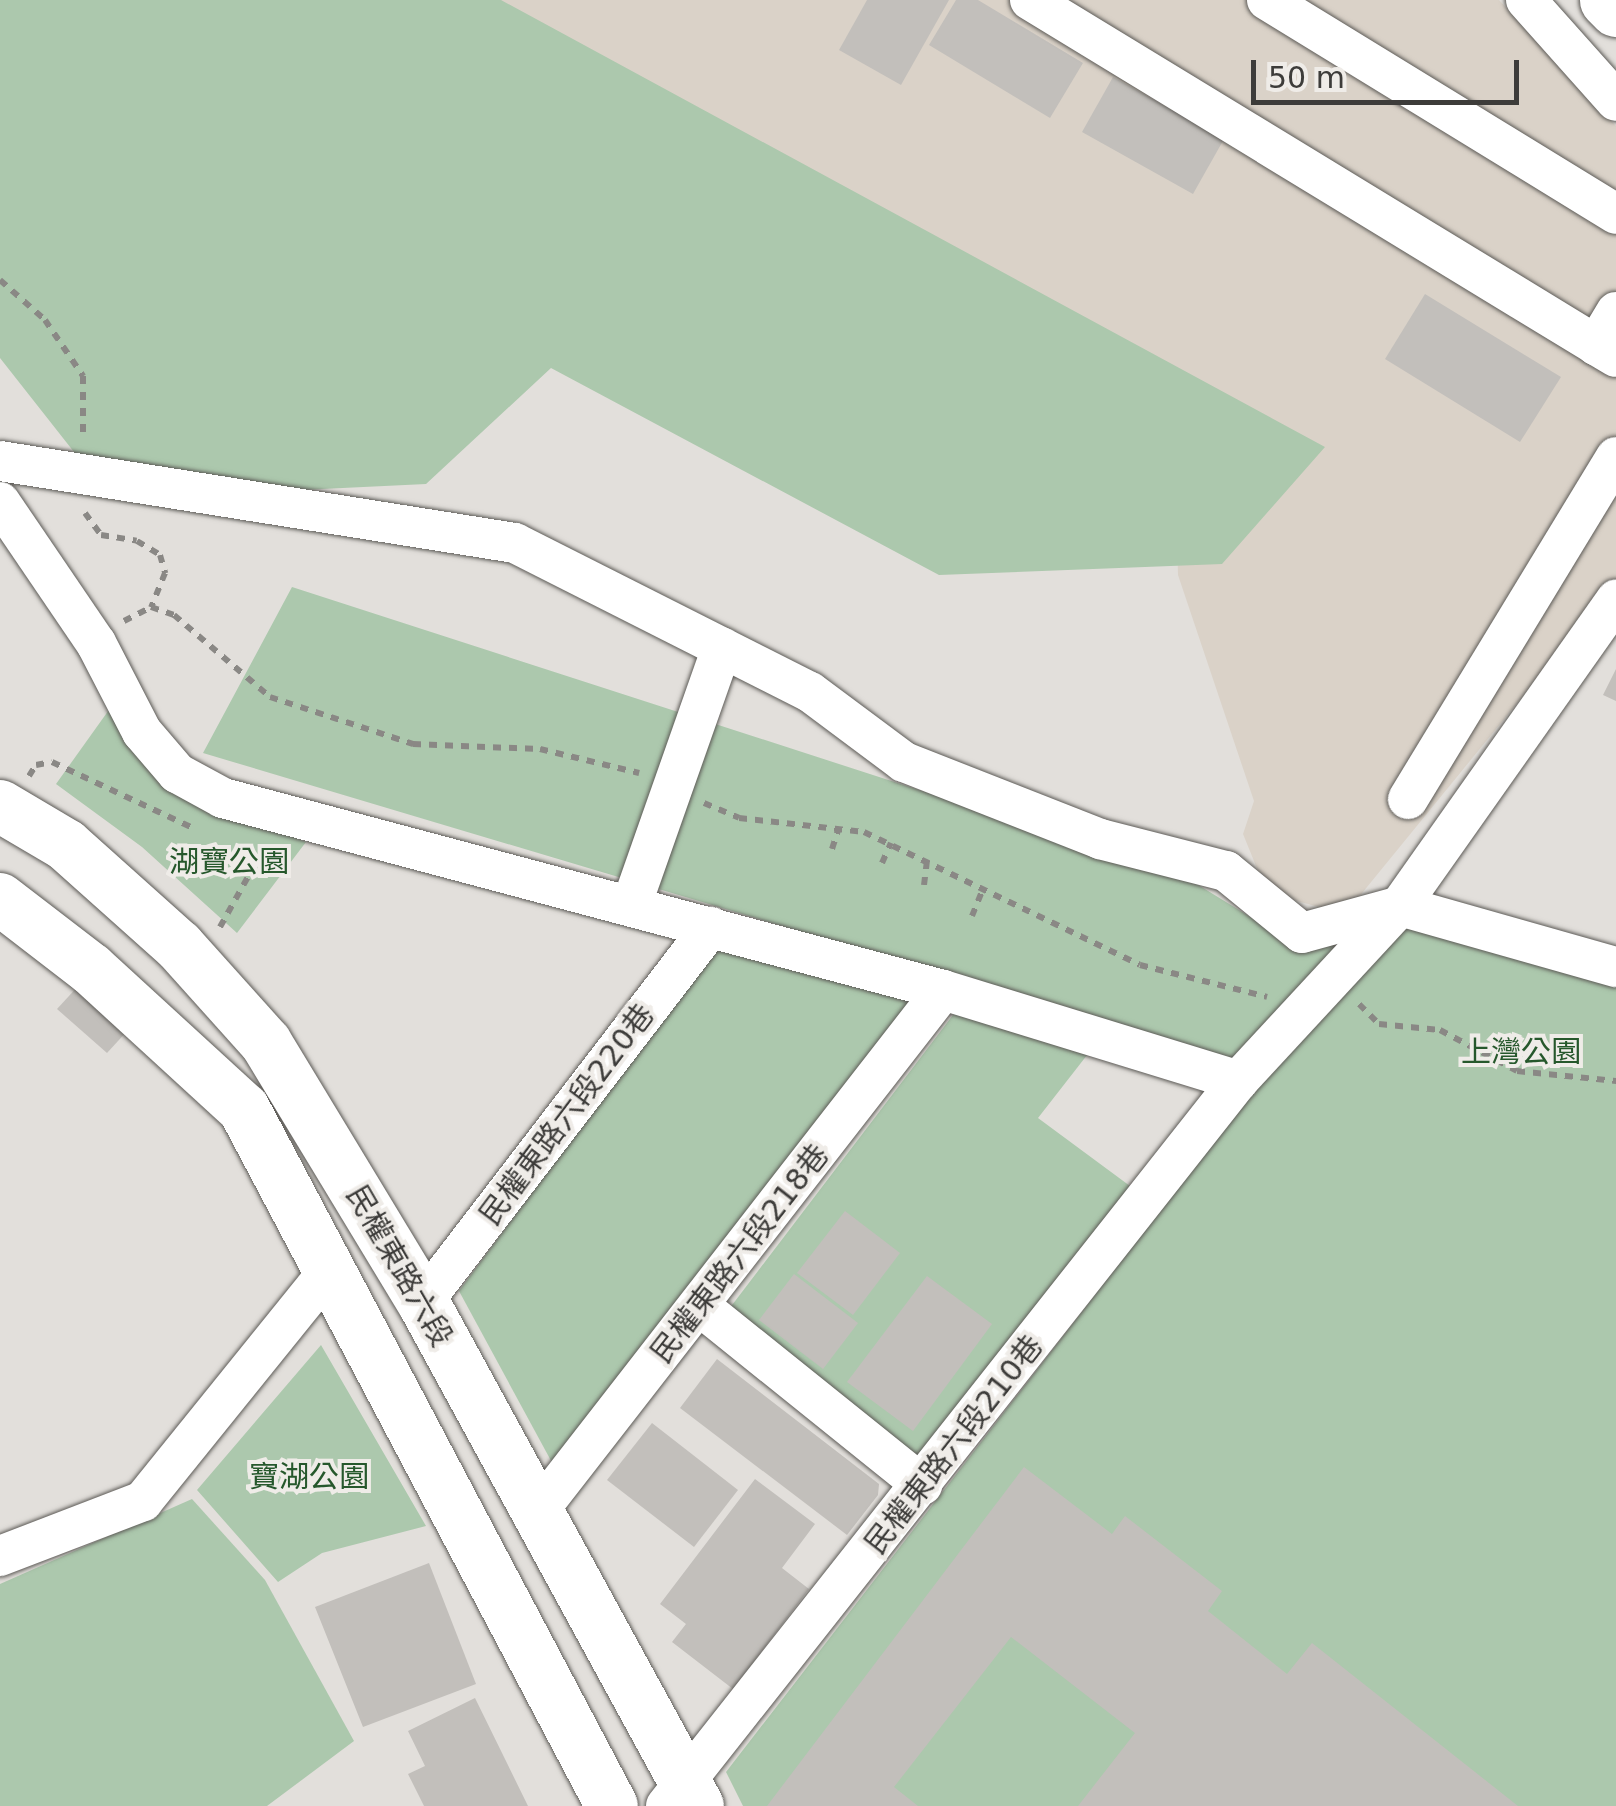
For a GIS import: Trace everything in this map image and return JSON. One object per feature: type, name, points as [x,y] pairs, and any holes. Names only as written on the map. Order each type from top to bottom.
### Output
[{"type":"highway","points":[[1607,0],[1616,9]]},
{"type":"main road","name":"民權東路六段","points":[[4,809],[66,845],[197,967],[266,1042],[423,1302],[684,1798]]},
{"type":"main road","name":"民權東路六段","points":[[0,899],[91,969],[244,1109],[612,1806]]},
{"type":"street","points":[[1030,0],[1609,338]]},
{"type":"street","points":[[1266,0],[1616,214]]},
{"type":"street","points":[[1526,0],[1616,101]]},
{"type":"street","points":[[1408,799],[1616,457]]},
{"type":"street","points":[[0,461],[515,543],[810,692],[920,770],[1100,839],[1226,871],[1302,933],[1400,906],[1616,967]]},
{"type":"street","points":[[0,502],[96,643],[142,732],[177,774],[223,798],[943,990],[1238,1080]]},
{"type":"street","name":"民權東路六段210巷","points":[[684,1798],[1238,1080],[1400,906],[1616,600]]},
{"type":"street","points":[[630,906],[722,648]]},
{"type":"street","name":"民權東路六段220巷","points":[[423,1302],[711,927]]},
{"type":"street","name":"民權東路六段218巷","points":[[535,1515],[701,1307],[943,990]]},
{"type":"street","points":[[0,1556],[143,1501],[331,1268]]},
{"type":"street","points":[[701,1307],[922,1485]]},
{"type":"path","points":[[0,280],[46,320],[83,376],[85,429],[70,485],[101,535],[137,541],[160,555],[165,573],[151,607]]},
{"type":"path","points":[[4,809],[36,765],[52,762],[202,831]]},
{"type":"path","points":[[197,967],[283,815]]},
{"type":"path","points":[[832,849],[839,827]]},
{"type":"path","points":[[882,864],[891,843]]},
{"type":"path","points":[[924,885],[926,859]]},
{"type":"path","points":[[972,916],[983,889]]},
{"type":"path","points":[[1332,979],[1380,1024],[1440,1030],[1516,1071],[1616,1081]]},
{"type":"shaded area","points":[[456,0],[1499,0],[1616,126],[1616,582],[1345,914],[1267,893],[1243,834],[1254,801],[1178,575],[1175,446]]},
{"type":"green space","points":[[0,0],[501,0],[1325,447],[1222,564],[939,575],[551,368],[426,484],[111,499],[0,358]]},
{"type":"green space","name":"上灣公園","points":[[292,587],[1182,875],[1306,951],[1396,918],[1616,985],[1616,1806],[743,1806],[726,1772],[1268,1071],[203,753]]},
{"type":"green space","name":"湖寶公園","points":[[111,707],[168,786],[306,842],[237,933],[142,847],[56,784]]},
{"type":"green space","points":[[718,942],[929,1004],[562,1481],[459,1291]]},
{"type":"green space","points":[[956,1011],[1091,1050],[1038,1118],[1130,1186],[914,1463],[726,1313]]},
{"type":"green space","name":"寶湖公園","points":[[321,1345],[426,1526],[322,1553],[278,1582],[197,1490]]},
{"type":"green space","points":[[192,1499],[265,1580],[354,1741],[267,1806],[0,1806],[0,1584]]},
{"type":"building","points":[[867,0],[949,0],[901,85],[839,50]]},
{"type":"building","points":[[956,0],[978,0],[1083,63],[1050,118],[929,45]]},
{"type":"building","points":[[1113,77],[1224,139],[1193,194],[1082,132]]},
{"type":"building","points":[[1425,294],[1561,377],[1520,442],[1385,359]]},
{"type":"building","points":[[1616,669],[1616,701],[1603,695]]},
{"type":"building","points":[[80,984],[129,1029],[107,1053],[57,1009]]},
{"type":"building","points":[[845,1211],[900,1253],[853,1315],[797,1273]]},
{"type":"building","points":[[794,1274],[858,1323],[823,1369],[759,1320]]},
{"type":"building","points":[[927,1276],[992,1324],[913,1431],[847,1382]]},
{"type":"building","points":[[717,1359],[879,1484],[878,1495],[847,1535],[680,1408]]},
{"type":"building","points":[[652,1423],[738,1490],[694,1547],[607,1480]]},
{"type":"building","points":[[1024,1467],[1112,1534],[1125,1516],[1222,1591],[1208,1611],[1287,1674],[1312,1643],[1518,1806],[1078,1806],[1135,1733],[1011,1637],[894,1787],[918,1806],[767,1806]]},
{"type":"building","points":[[755,1479],[815,1524],[782,1568],[809,1589],[733,1689],[672,1642],[686,1624],[660,1604]]},
{"type":"building","points":[[429,1563],[476,1684],[363,1727],[315,1607]]},
{"type":"building","points":[[475,1698],[528,1806],[424,1806],[408,1774],[425,1766],[408,1731]]}]
